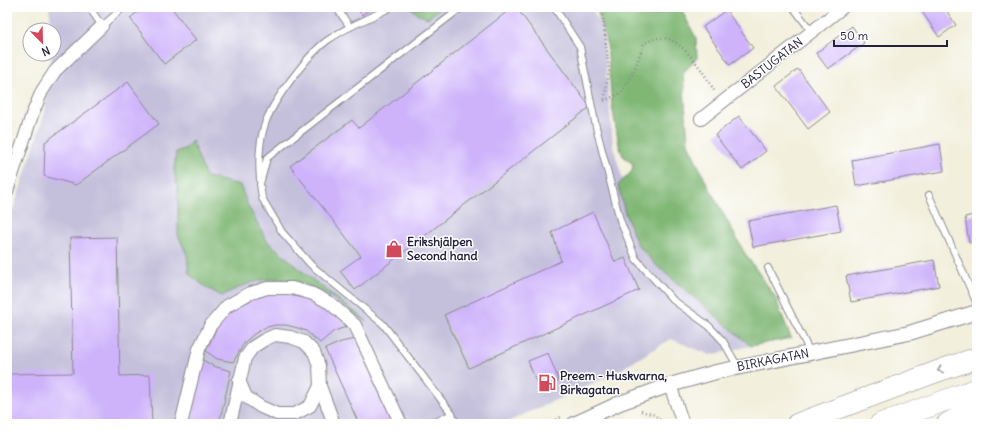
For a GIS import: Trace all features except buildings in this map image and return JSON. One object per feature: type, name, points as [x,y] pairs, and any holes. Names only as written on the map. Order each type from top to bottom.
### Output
[{"type":"highway","points":[[797,424],[977,358]]},
{"type":"highway","points":[[880,424],[977,389]]},
{"type":"highway","points":[[947,424],[977,407]]},
{"type":"street","name":"BASTUGATAN","points":[[701,119],[843,7]]},
{"type":"street","points":[[7,191],[32,115],[42,91],[55,71],[102,26]]},
{"type":"street","points":[[181,424],[199,349],[210,326],[227,306],[248,294],[267,288],[292,288],[313,294],[330,303],[355,326],[401,424]]},
{"type":"street","name":"BIRKAGATAN","points":[[574,424],[620,402],[670,385],[716,372],[909,333],[977,312]]},
{"type":"street","points":[[230,424],[239,380],[246,358],[253,347],[275,335],[290,337],[304,342],[314,352],[319,366],[320,386],[334,424]]},
{"type":"street","points":[[239,380],[246,396],[261,407],[277,414],[295,414],[310,406],[320,386]]},
{"type":"street","points":[[670,385],[682,424]]},
{"type":"lane","points":[[92,9],[102,26],[124,7]]},
{"type":"lane","points":[[336,7],[350,26]]},
{"type":"lane","points":[[391,7],[350,26],[330,38],[310,56],[279,95],[266,120],[260,137],[258,159],[262,198],[282,232],[311,265],[384,324],[452,414],[456,424]]},
{"type":"lane","points":[[260,184],[267,158],[462,7]]},
{"type":"lane","points":[[554,7],[580,47],[596,127],[620,220],[636,259],[673,300],[709,326],[723,341],[738,367]]},
{"type":"lane","points":[[793,7],[812,32]]},
{"type":"lane","points":[[929,194],[977,304]]},
{"type":"lane","points":[[768,268],[810,352]]},
{"type":"lane","points":[[431,424],[452,414]]},
{"type":"path","points":[[596,127],[604,101],[609,71],[602,7]]},
{"type":"path","points":[[604,101],[622,92],[634,71],[644,43],[663,38],[679,44],[703,72],[722,103]]},
{"type":"shaded area","points":[[49,7],[590,7],[602,25],[613,146],[644,252],[751,346],[710,355],[671,339],[613,374],[503,424],[7,424],[7,228],[45,112],[50,62],[62,62],[62,22],[51,22]]},
{"type":"green space","points":[[411,7],[441,7],[428,18],[417,14]]},
{"type":"green space","points":[[596,7],[680,7],[696,38],[697,58],[683,73],[688,143],[705,180],[744,252],[774,295],[791,338],[751,346],[657,266],[637,244],[625,213],[618,185],[632,171],[633,164],[623,156],[619,145],[612,106],[607,44]]},
{"type":"green space","points":[[192,141],[206,177],[240,185],[248,206],[267,241],[309,277],[367,321],[357,316],[329,296],[315,288],[301,283],[276,279],[263,280],[250,283],[222,296],[207,288],[189,274],[187,255],[178,235],[178,191],[174,170],[176,152],[186,148]]},
{"type":"place","name":"Erikshjälpen Second hand","points":[[394,249]]},
{"type":"place","name":"Preem - Huskvarna, Birkagatan","points":[[547,383]]}]
